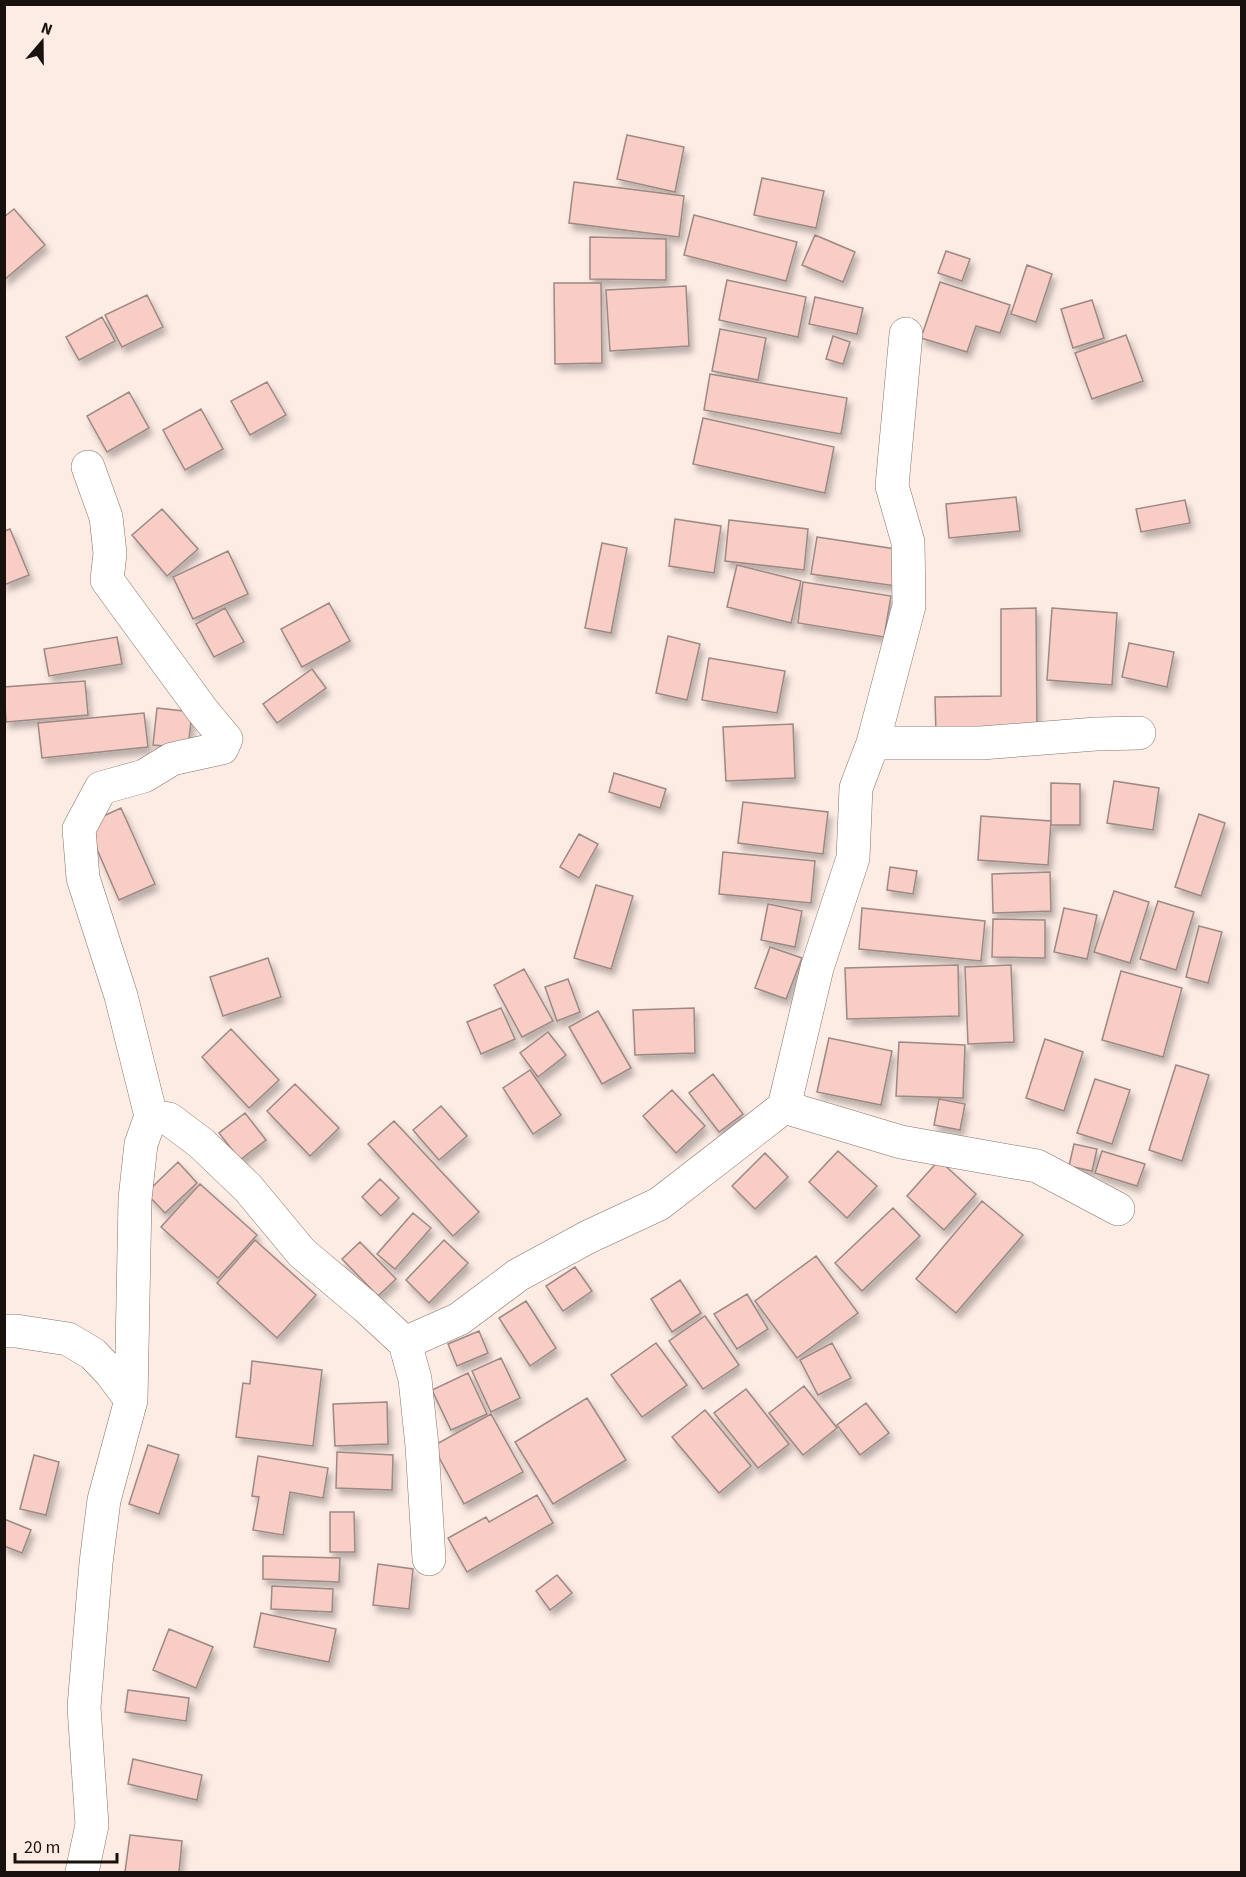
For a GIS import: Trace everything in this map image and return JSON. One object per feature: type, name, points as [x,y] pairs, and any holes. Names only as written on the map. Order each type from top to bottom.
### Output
[{"type":"street","points":[[405,1342],[459,1319],[519,1275],[588,1237],[659,1204],[784,1107],[817,968],[853,858],[856,789],[873,743],[909,606],[908,542],[892,486],[906,334]]},
{"type":"street","points":[[82,1872],[92,1825],[84,1707],[96,1563],[104,1500],[131,1400],[135,1199],[141,1144],[150,1116],[121,996],[83,878],[79,829],[101,788],[144,776],[172,759],[222,748],[226,739],[202,710],[107,580],[110,552],[106,517],[88,467]]},
{"type":"street","points":[[873,743],[981,743],[1139,733]]},
{"type":"street","points":[[784,1107],[901,1142],[1037,1166],[1118,1209]]},
{"type":"street","points":[[150,1116],[169,1119],[201,1143],[248,1188],[302,1253],[405,1342],[415,1379],[429,1559]]},
{"type":"street","points":[[4,1331],[68,1339],[93,1354],[131,1400]]},
{"type":"building","points":[[627,135],[684,147],[675,192],[617,179]]},
{"type":"building","points":[[762,178],[824,191],[816,228],[754,215]]},
{"type":"building","points":[[574,182],[684,196],[679,237],[569,223]]},
{"type":"building","points":[[14,209],[45,245],[4,280],[4,217]]},
{"type":"building","points":[[694,215],[797,242],[786,281],[684,255]]},
{"type":"building","points":[[815,235],[855,252],[843,282],[802,265]]},
{"type":"building","points":[[590,237],[666,239],[666,280],[590,279]]},
{"type":"building","points":[[946,251],[970,259],[962,281],[938,273]]},
{"type":"building","points":[[1027,265],[1052,274],[1036,322],[1011,314]]},
{"type":"building","points":[[727,280],[806,297],[798,337],[719,320]]},
{"type":"building","points":[[940,282],[1010,305],[1000,333],[976,326],[967,352],[921,338]]},
{"type":"building","points":[[554,283],[601,283],[602,363],[555,364]]},
{"type":"building","points":[[686,286],[689,346],[610,351],[606,290]]},
{"type":"building","points":[[147,295],[163,327],[122,347],[105,315]]},
{"type":"building","points":[[815,297],[863,308],[857,334],[809,324]]},
{"type":"building","points":[[1092,300],[1104,338],[1073,348],[1061,309]]},
{"type":"building","points":[[102,317],[115,341],[79,360],[66,337]]},
{"type":"building","points":[[720,329],[766,338],[758,380],[712,371]]},
{"type":"building","points":[[1126,335],[1143,381],[1092,399],[1075,353]]},
{"type":"building","points":[[833,336],[850,342],[843,364],[826,359]]},
{"type":"building","points":[[710,374],[847,398],[841,434],[704,410]]},
{"type":"building","points":[[267,382],[286,415],[250,435],[231,401]]},
{"type":"building","points":[[129,392],[149,428],[107,452],[87,416]]},
{"type":"building","points":[[201,409],[223,449],[185,470],[163,430]]},
{"type":"building","points":[[703,418],[834,447],[825,493],[693,464]]},
{"type":"building","points":[[1016,497],[1020,531],[949,538],[946,504]]},
{"type":"building","points":[[1185,500],[1190,523],[1141,532],[1136,509]]},
{"type":"building","points":[[162,509],[198,549],[167,576],[132,535]]},
{"type":"building","points":[[675,519],[721,526],[714,573],[669,566]]},
{"type":"building","points":[[729,520],[808,529],[804,570],[725,561]]},
{"type":"building","points":[[10,529],[29,575],[4,585],[4,531]]},
{"type":"building","points":[[817,537],[902,550],[896,586],[811,574]]},
{"type":"building","points":[[602,543],[627,548],[611,633],[585,628]]},
{"type":"building","points":[[228,551],[248,594],[193,619],[173,577]]},
{"type":"building","points":[[737,565],[801,581],[791,623],[727,607]]},
{"type":"building","points":[[803,582],[891,596],[884,637],[798,623]]},
{"type":"building","points":[[329,603],[350,641],[302,667],[281,629]]},
{"type":"building","points":[[225,608],[244,642],[214,657],[196,624]]},
{"type":"building","points":[[1036,608],[1037,733],[936,734],[935,697],[1001,696],[1001,609]]},
{"type":"building","points":[[1052,608],[1117,613],[1112,685],[1047,680]]},
{"type":"building","points":[[668,636],[700,644],[687,700],[656,693]]},
{"type":"building","points":[[117,637],[122,664],[49,676],[44,649]]},
{"type":"building","points":[[1129,643],[1174,652],[1167,687],[1122,677]]},
{"type":"building","points":[[709,658],[785,671],[777,713],[702,700]]},
{"type":"building","points":[[312,669],[326,688],[277,723],[263,704]]},
{"type":"building","points":[[85,681],[88,715],[6,722],[4,687]]},
{"type":"building","points":[[157,708],[192,712],[188,748],[153,745]]},
{"type":"building","points":[[144,713],[148,747],[42,758],[38,723]]},
{"type":"building","points":[[793,724],[795,778],[726,781],[723,727]]},
{"type":"building","points":[[614,773],[666,789],[660,808],[609,792]]},
{"type":"building","points":[[1114,781],[1159,788],[1153,830],[1107,823]]},
{"type":"building","points":[[1051,783],[1080,784],[1080,825],[1051,825]]},
{"type":"building","points":[[743,802],[828,812],[823,854],[738,843]]},
{"type":"building","points":[[121,808],[155,884],[119,900],[86,824]]},
{"type":"building","points":[[1199,814],[1225,823],[1201,896],[1175,887]]},
{"type":"building","points":[[981,816],[1051,821],[1048,865],[978,860]]},
{"type":"building","points":[[579,834],[598,844],[579,878],[560,867]]},
{"type":"building","points":[[723,852],[815,861],[811,903],[719,894]]},
{"type":"building","points":[[890,867],[917,871],[913,894],[887,890]]},
{"type":"building","points":[[1050,872],[1051,911],[993,913],[992,874]]},
{"type":"building","points":[[596,885],[633,896],[611,969],[574,958]]},
{"type":"building","points":[[1114,891],[1149,902],[1130,963],[1094,952]]},
{"type":"building","points":[[1158,901],[1194,912],[1176,970],[1140,959]]},
{"type":"building","points":[[768,904],[802,911],[795,947],[761,940]]},
{"type":"building","points":[[862,908],[985,921],[981,961],[859,949]]},
{"type":"building","points":[[1064,908],[1097,915],[1087,959],[1054,952]]},
{"type":"building","points":[[993,919],[1045,920],[1045,958],[992,957]]},
{"type":"building","points":[[1199,926],[1222,932],[1208,983],[1186,977]]},
{"type":"building","points":[[770,947],[802,958],[786,999],[755,988]]},
{"type":"building","points":[[268,958],[281,997],[223,1016],[210,977]]},
{"type":"building","points":[[958,965],[959,1016],[847,1019],[845,968]]},
{"type":"building","points":[[1011,965],[1014,1042],[968,1044],[965,967]]},
{"type":"building","points":[[524,969],[553,1021],[522,1037],[494,985]]},
{"type":"building","points":[[1121,971],[1182,988],[1163,1057],[1102,1040]]},
{"type":"building","points":[[568,979],[580,1012],[557,1021],[545,987]]},
{"type":"building","points":[[501,1008],[515,1039],[481,1054],[467,1022]]},
{"type":"building","points":[[694,1008],[695,1053],[635,1055],[633,1010]]},
{"type":"building","points":[[598,1011],[631,1068],[602,1084],[569,1027]]},
{"type":"building","points":[[231,1029],[279,1080],[249,1108],[202,1057]]},
{"type":"building","points":[[548,1032],[566,1055],[538,1077],[520,1053]]},
{"type":"building","points":[[829,1038],[892,1051],[881,1105],[817,1092]]},
{"type":"building","points":[[1045,1039],[1083,1052],[1064,1111],[1026,1098]]},
{"type":"building","points":[[899,1042],[965,1045],[963,1098],[896,1096]]},
{"type":"building","points":[[1176,1065],[1209,1075],[1182,1161],[1149,1150]]},
{"type":"building","points":[[530,1070],[561,1115],[533,1134],[503,1088]]},
{"type":"building","points":[[713,1074],[743,1114],[719,1132],[689,1093]]},
{"type":"building","points":[[1095,1079],[1130,1090],[1112,1144],[1077,1133]]},
{"type":"building","points":[[295,1084],[339,1128],[310,1156],[267,1111]]},
{"type":"building","points":[[672,1090],[705,1126],[676,1153],[643,1116]]},
{"type":"building","points":[[939,1099],[965,1104],[960,1130],[934,1125]]},
{"type":"building","points":[[441,1106],[467,1136],[439,1160],[413,1130]]},
{"type":"building","points":[[245,1113],[266,1140],[240,1160],[219,1133]]},
{"type":"building","points":[[394,1121],[479,1212],[453,1236],[368,1144]]},
{"type":"building","points":[[1074,1144],[1097,1149],[1092,1171],[1069,1166]]},
{"type":"building","points":[[838,1151],[877,1186],[847,1218],[809,1182]]},
{"type":"building","points":[[1102,1151],[1145,1164],[1137,1186],[1095,1173]]},
{"type":"building","points":[[765,1153],[788,1177],[755,1209],[732,1186]]},
{"type":"building","points":[[939,1160],[976,1194],[944,1230],[907,1196]]},
{"type":"building","points":[[178,1162],[197,1183],[165,1213],[146,1193]]},
{"type":"building","points":[[380,1179],[399,1198],[381,1216],[362,1197]]},
{"type":"building","points":[[200,1184],[257,1235],[218,1278],[161,1227]]},
{"type":"building","points":[[982,1201],[1023,1235],[956,1313],[916,1279]]},
{"type":"building","points":[[893,1208],[920,1236],[862,1291],[835,1263]]},
{"type":"building","points":[[413,1213],[431,1228],[395,1269],[377,1254]]},
{"type":"building","points":[[255,1240],[316,1295],[277,1338],[217,1283]]},
{"type":"building","points":[[444,1240],[468,1263],[429,1303],[406,1280]]},
{"type":"building","points":[[360,1242],[396,1279],[378,1296],[342,1259]]},
{"type":"building","points":[[816,1256],[858,1313],[797,1358],[755,1301]]},
{"type":"building","points":[[575,1267],[592,1291],[563,1311],[546,1286]]},
{"type":"building","points":[[680,1280],[701,1313],[672,1332],[651,1299]]},
{"type":"building","points":[[747,1294],[768,1329],[737,1349],[714,1314]]},
{"type":"building","points":[[526,1301],[556,1348],[530,1366],[499,1318]]},
{"type":"building","points":[[705,1316],[739,1365],[703,1389],[669,1341]]},
{"type":"building","points":[[479,1331],[488,1353],[457,1366],[448,1344]]},
{"type":"building","points":[[656,1343],[687,1385],[642,1417],[611,1375]]},
{"type":"building","points":[[832,1343],[851,1378],[818,1395],[800,1360]]},
{"type":"building","points":[[501,1358],[520,1398],[491,1412],[472,1371]]},
{"type":"building","points":[[252,1361],[322,1370],[313,1446],[236,1437],[243,1383],[250,1384]]},
{"type":"building","points":[[468,1373],[487,1414],[451,1430],[432,1390]]},
{"type":"building","points":[[804,1386],[837,1428],[803,1455],[769,1413]]},
{"type":"building","points":[[746,1389],[789,1444],[758,1468],[714,1413]]},
{"type":"building","points":[[587,1398],[626,1460],[553,1504],[515,1442]]},
{"type":"building","points":[[387,1402],[388,1444],[335,1446],[333,1404]]},
{"type":"building","points":[[866,1403],[889,1433],[860,1455],[837,1425]]},
{"type":"building","points":[[705,1410],[751,1466],[719,1493],[672,1437]]},
{"type":"building","points":[[491,1414],[523,1472],[464,1504],[433,1446]]},
{"type":"building","points":[[148,1445],[179,1455],[159,1514],[129,1504]]},
{"type":"building","points":[[337,1452],[393,1455],[392,1490],[336,1488]]},
{"type":"building","points":[[34,1455],[59,1462],[46,1515],[20,1509]]},
{"type":"building","points":[[258,1456],[328,1468],[323,1498],[290,1492],[283,1535],[253,1530],[259,1497],[252,1496]]},
{"type":"building","points":[[537,1495],[553,1523],[467,1572],[448,1538],[486,1517],[489,1522]]},
{"type":"building","points":[[330,1512],[354,1512],[355,1552],[330,1552]]},
{"type":"building","points":[[4,1519],[31,1530],[22,1553],[4,1546]]},
{"type":"building","points":[[263,1556],[340,1558],[339,1582],[263,1579]]},
{"type":"building","points":[[378,1564],[413,1569],[409,1609],[373,1605]]},
{"type":"building","points":[[557,1575],[572,1593],[550,1610],[536,1591]]},
{"type":"building","points":[[272,1586],[333,1589],[332,1612],[271,1609]]},
{"type":"building","points":[[261,1613],[336,1629],[329,1662],[254,1647]]},
{"type":"building","points":[[169,1629],[213,1647],[196,1688],[153,1670]]},
{"type":"building","points":[[128,1690],[189,1698],[186,1721],[125,1712]]},
{"type":"building","points":[[133,1759],[202,1775],[197,1800],[128,1784]]},
{"type":"building","points":[[130,1835],[182,1841],[179,1872],[125,1872]]}]
